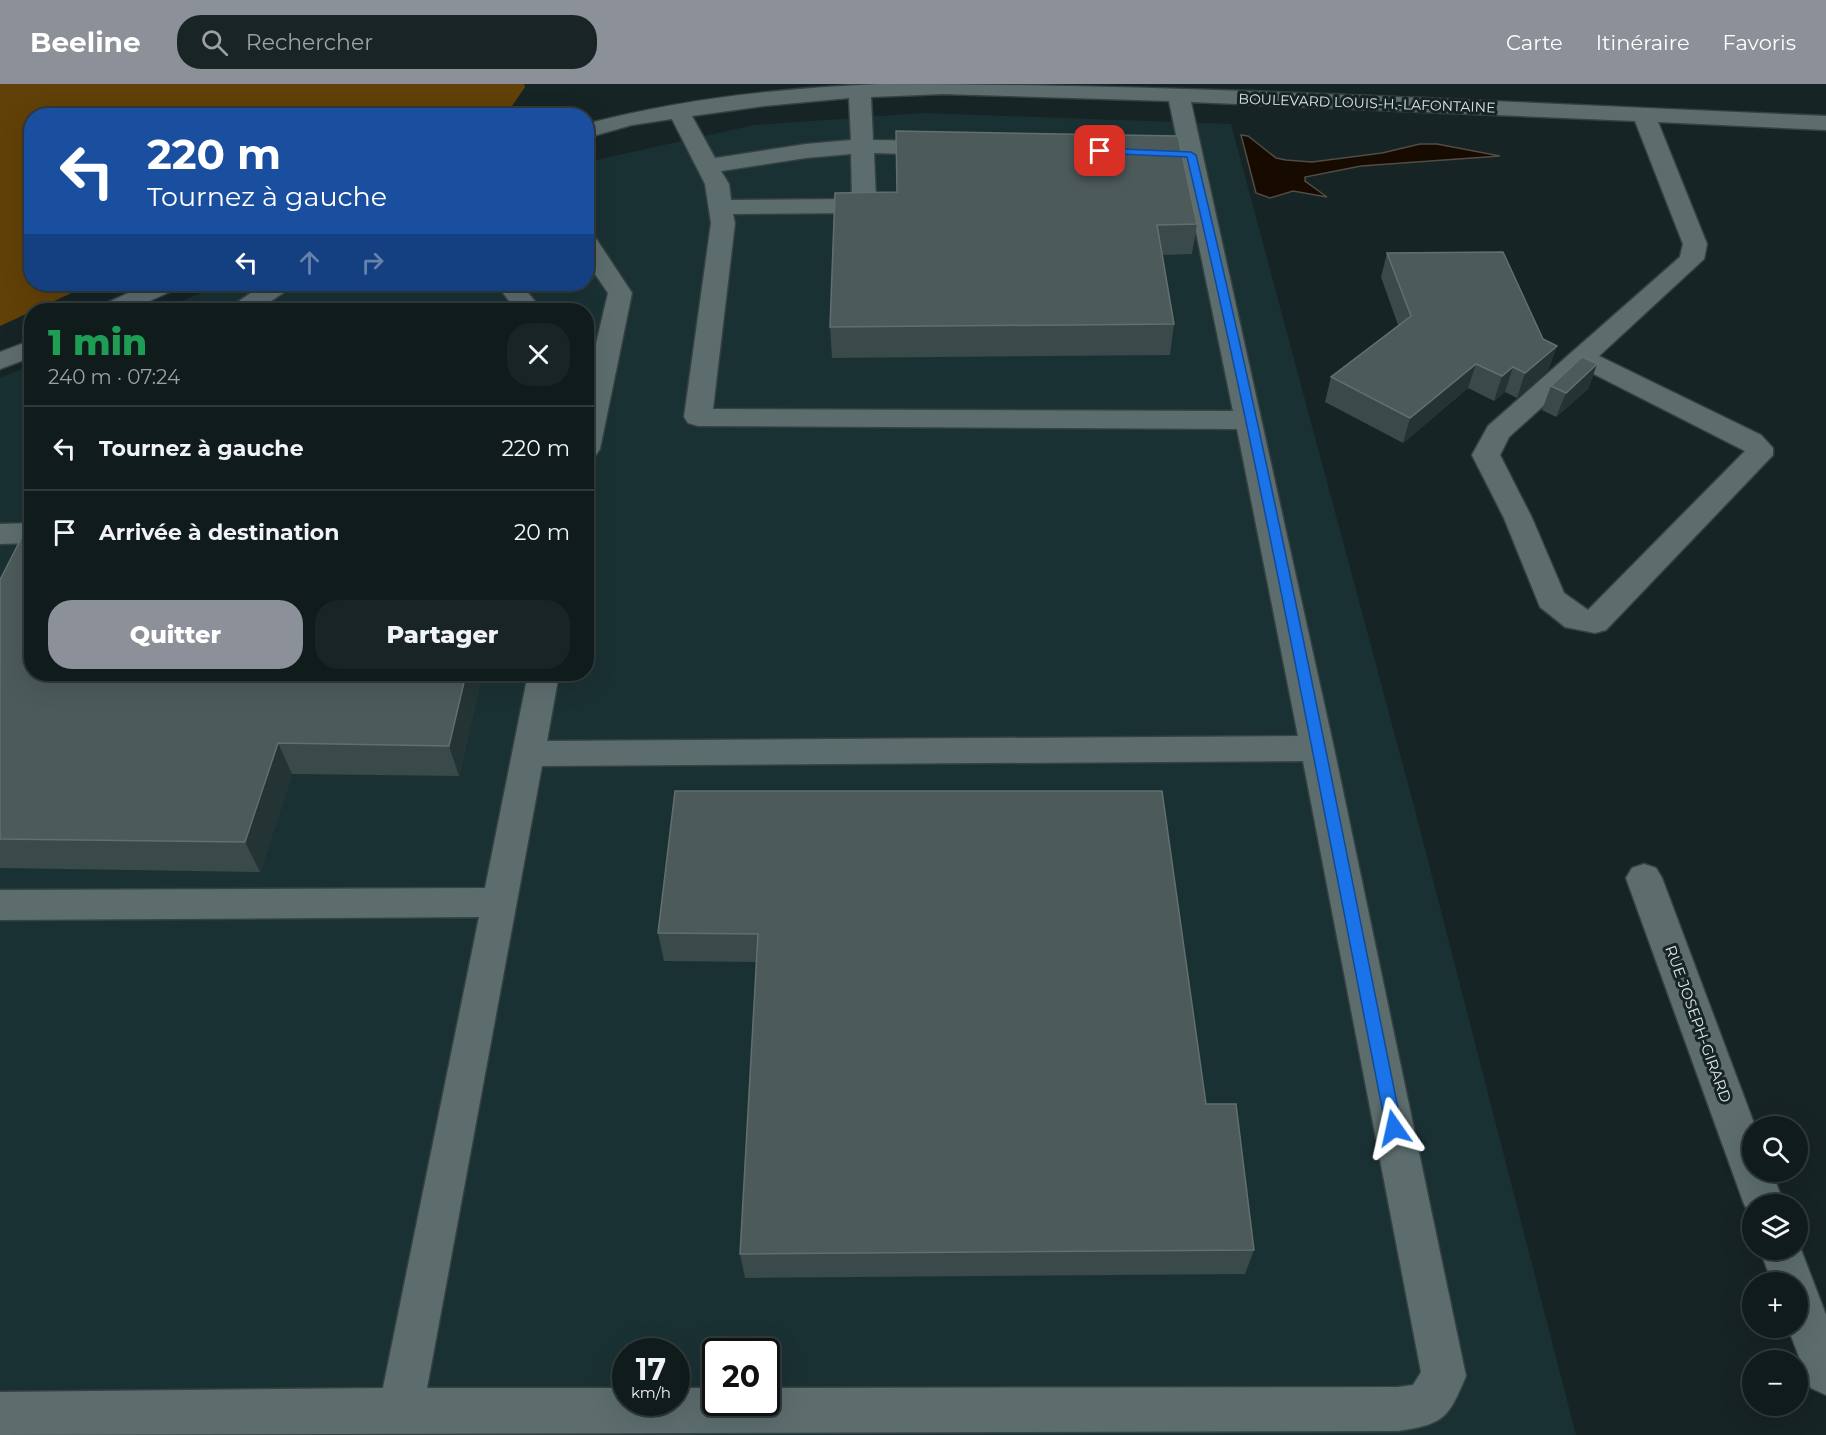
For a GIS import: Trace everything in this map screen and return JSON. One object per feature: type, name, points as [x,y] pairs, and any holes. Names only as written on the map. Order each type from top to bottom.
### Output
[{"type":"street","name":"BOULEVARD LOUIS-H.-LAFONTAINE","points":[[594,128],[631,119],[764,99],[860,91],[943,88],[1179,95],[1826,123]]},
{"type":"street","points":[[721,207],[856,206],[864,200],[860,91]]},
{"type":"street","points":[[0,1414],[398,1423],[1386,1409],[1426,1405],[1444,1376],[1318,748],[1216,259],[1180,154],[1179,95]]},
{"type":"street","points":[[679,112],[717,184],[723,223],[698,417],[1250,420]]},
{"type":"street","points":[[1582,358],[1751,441],[1759,448],[1759,455],[1595,622],[1576,619],[1551,599],[1518,518],[1486,456],[1498,432],[1692,259],[1695,244],[1644,115]]},
{"type":"street","points":[[708,166],[806,151],[862,146],[964,148]]},
{"type":"street","points":[[594,254],[620,293],[594,412]]},
{"type":"street","points":[[126,303],[152,291]]},
{"type":"street","points":[[252,303],[270,291]]},
{"type":"street","points":[[514,291],[523,303]]},
{"type":"street","points":[[0,361],[24,351]]},
{"type":"street","points":[[0,534],[24,533]]},
{"type":"street","points":[[398,1423],[542,681]]},
{"type":"street","points":[[528,754],[1318,748]]},
{"type":"street","name":"RUE JOSEPH-GIRARD","points":[[1644,878],[1760,1194]]},
{"type":"street","points":[[0,905],[500,902]]},
{"type":"street","points":[[1808,1324],[1826,1373]]},
{"type":"shaded area","points":[[0,84],[524,84],[525,87],[511,108],[24,108],[24,291],[76,291],[50,303],[24,303],[24,315],[0,326]]},
{"type":"shaded area","points":[[923,113],[1231,124],[1415,810],[1576,1435],[0,1435],[0,378],[24,368],[24,681],[594,681],[594,303],[176,303],[207,291],[594,291],[594,160],[754,125]]},
{"type":"shaded area","points":[[1241,135],[1248,136],[1276,158],[1286,160],[1312,162],[1382,153],[1420,144],[1437,144],[1500,156],[1361,166],[1305,177],[1305,181],[1327,197],[1293,191],[1270,198],[1256,193]]},
{"type":"building","points":[[896,131],[1178,136],[1197,224],[1157,225],[1174,324],[830,327],[835,193],[897,192]]},
{"type":"building","points":[[1503,252],[1543,339],[1557,346],[1525,373],[1513,367],[1502,376],[1476,364],[1410,418],[1331,377],[1411,316],[1387,253]]},
{"type":"building","points":[[1582,357],[1597,364],[1566,393],[1551,386]]},
{"type":"building","points":[[24,533],[24,681],[464,681],[449,746],[278,743],[245,842],[0,839],[0,580]]},
{"type":"building","points":[[675,791],[1162,791],[1206,1104],[1236,1104],[1254,1250],[740,1254],[758,934],[658,933]]},
{"type":"route","points":[[1100,151],[1191,155],[1216,259],[1289,608],[1394,1128]]}]
